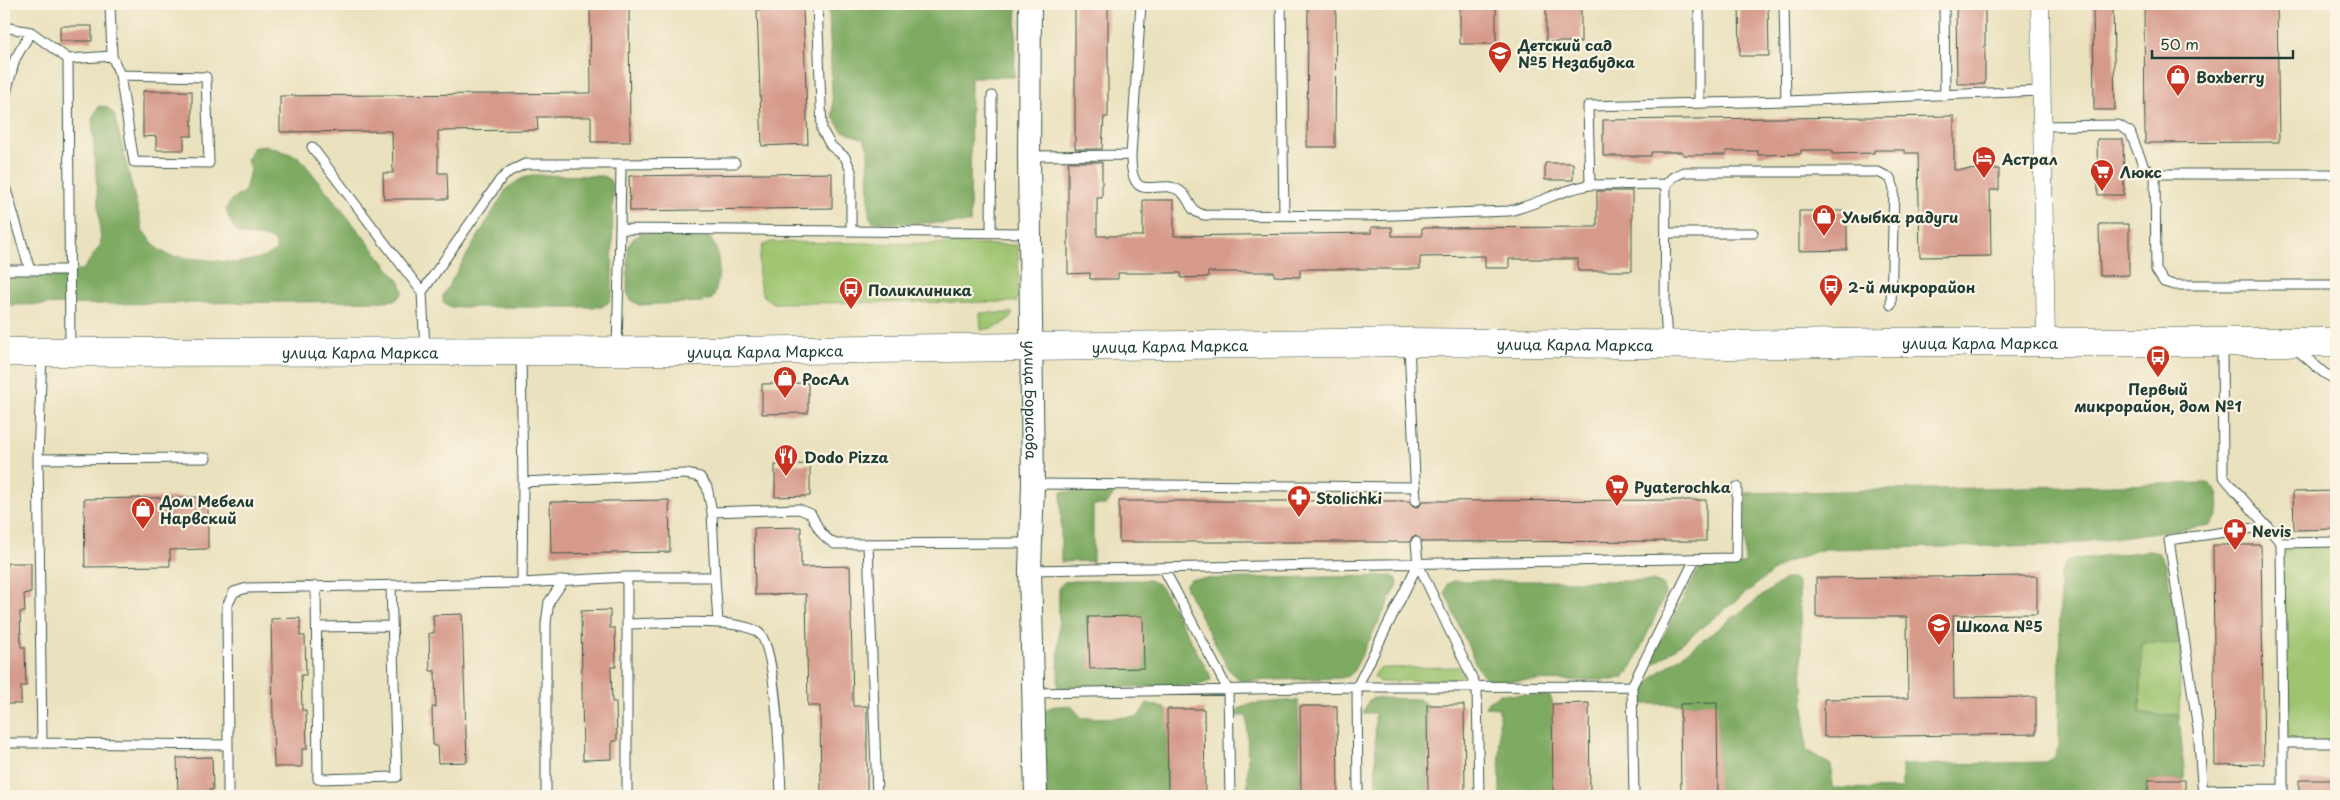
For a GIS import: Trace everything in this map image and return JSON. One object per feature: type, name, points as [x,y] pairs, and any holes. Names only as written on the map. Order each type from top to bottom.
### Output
[{"type":"main road","name":"улица Карла Маркса","points":[[4,352],[521,352],[1032,348],[1409,342],[1667,345],[2046,341],[2336,342]]},
{"type":"street","name":"улица Борисова","points":[[1030,4],[1029,156],[1033,484],[1030,570],[1036,796]]},
{"type":"street","points":[[2040,4],[2046,341]]},
{"type":"lane","points":[[110,4],[112,56],[120,75],[134,162],[210,163],[206,77],[120,75]]},
{"type":"lane","points":[[817,4],[822,130],[831,146],[845,157],[851,171],[851,231]]},
{"type":"lane","points":[[1141,4],[1131,173],[1135,181],[1144,188],[1174,188],[1182,192],[1191,209],[1197,213],[1204,215],[1365,216],[1509,211],[1527,208],[1571,188],[1590,185],[1666,184],[1673,177],[1684,172],[1878,172],[1890,178],[1894,188],[1891,305]]},
{"type":"lane","points":[[1282,4],[1284,216]]},
{"type":"lane","points":[[1699,4],[1699,103]]},
{"type":"lane","points":[[1784,4],[1786,101]]},
{"type":"lane","points":[[1944,4],[1945,96]]},
{"type":"lane","points":[[4,27],[31,32],[68,58],[112,56]]},
{"type":"lane","points":[[4,100],[15,59],[31,32]]},
{"type":"lane","points":[[68,58],[70,351]]},
{"type":"lane","points":[[1590,185],[1588,106],[1945,96],[2042,91]]},
{"type":"lane","points":[[991,232],[992,96]]},
{"type":"lane","points":[[2042,126],[2118,125],[2130,132],[2144,167],[2155,174],[2336,174]]},
{"type":"lane","points":[[312,147],[422,292],[425,352]]},
{"type":"lane","points":[[1029,156],[1131,155]]},
{"type":"lane","points":[[422,292],[500,180],[510,171],[526,164],[735,163]]},
{"type":"lane","points":[[617,351],[621,164]]},
{"type":"lane","points":[[2155,174],[2156,270],[2164,282],[2174,285],[2336,285]]},
{"type":"lane","points":[[4,183],[30,270]]},
{"type":"lane","points":[[1666,184],[1667,345]]},
{"type":"lane","points":[[620,229],[1031,233]]},
{"type":"lane","points":[[1666,233],[1753,233]]},
{"type":"lane","points":[[4,270],[69,270]]},
{"type":"lane","points":[[2222,341],[2223,476],[2268,526],[2281,543],[2283,793],[2203,793],[2198,729],[2169,540],[2268,526]]},
{"type":"lane","points":[[1409,342],[1416,501]]},
{"type":"lane","points":[[2287,342],[2324,373],[2336,380]]},
{"type":"lane","points":[[42,351],[38,460],[42,743]]},
{"type":"lane","points":[[521,352],[522,583]]},
{"type":"lane","points":[[38,460],[206,458]]},
{"type":"lane","points":[[523,482],[686,474],[700,477],[707,487],[712,512],[714,577],[718,622]]},
{"type":"lane","points":[[1033,484],[1416,487]]},
{"type":"lane","points":[[1030,570],[1736,558],[1737,487]]},
{"type":"lane","points":[[712,512],[799,509],[811,514],[819,532],[825,539],[835,544],[1030,543]]},
{"type":"lane","points":[[1416,542],[1418,564],[1477,688],[1479,796]]},
{"type":"lane","points":[[2281,543],[2336,542]]},
{"type":"lane","points":[[868,544],[877,796]]},
{"type":"lane","points":[[1634,796],[1632,686],[1695,559]]},
{"type":"lane","points":[[1358,796],[1357,687],[1418,564]]},
{"type":"lane","points":[[1164,569],[1228,690],[1230,796]]},
{"type":"lane","points":[[228,796],[226,606],[234,592],[248,588],[522,583],[627,577],[714,577]]},
{"type":"lane","points":[[626,796],[629,624],[627,577]]},
{"type":"lane","points":[[546,796],[546,623],[549,602],[564,580]]},
{"type":"lane","points":[[316,586],[318,779],[396,777],[391,585]]},
{"type":"lane","points":[[629,624],[718,622],[744,627],[760,633],[768,648],[779,750],[781,796]]},
{"type":"lane","points":[[317,627],[392,626]]},
{"type":"lane","points":[[1032,693],[1357,687],[1632,686]]},
{"type":"lane","points":[[4,743],[228,745]]},
{"type":"lane","points":[[2283,743],[2336,743]]},
{"type":"green space","points":[[832,4],[1017,4],[1014,77],[971,77],[970,223],[884,223],[872,221],[869,215],[868,148],[864,139],[842,131],[833,117],[829,11]]},
{"type":"green space","points":[[99,106],[107,107],[114,114],[143,231],[158,249],[170,256],[237,263],[265,257],[276,251],[276,242],[259,236],[240,234],[231,222],[226,209],[231,200],[245,191],[250,170],[247,159],[253,148],[265,145],[299,157],[400,282],[403,292],[396,300],[383,301],[4,305],[4,270],[83,270],[101,244],[92,119]]},
{"type":"green space","points":[[533,175],[603,176],[610,180],[613,189],[612,295],[608,303],[601,307],[451,307],[443,302],[443,295],[507,188],[521,179]]},
{"type":"green space","points":[[642,233],[706,235],[712,240],[718,256],[719,275],[712,299],[701,302],[639,305],[632,301],[627,293],[628,246],[633,239]]},
{"type":"green space","points":[[772,242],[1018,245],[1019,294],[1016,302],[773,303],[761,291],[759,271],[763,245]]},
{"type":"green space","points":[[980,313],[1013,313],[1004,323],[981,330]]},
{"type":"green space","points":[[2208,483],[2216,491],[2219,504],[2217,516],[2210,525],[2060,545],[1824,549],[1784,563],[1655,664],[1649,662],[1701,566],[1745,564],[1745,493]]},
{"type":"green space","points":[[1061,492],[1115,492],[1106,505],[1093,505],[1093,561],[1061,562]]},
{"type":"green space","points":[[2336,542],[2336,743],[2283,743],[2281,543]]},
{"type":"green space","points":[[2149,551],[2159,553],[2165,562],[2181,644],[2142,643],[2140,714],[2179,715],[2185,780],[2148,780],[2148,796],[1718,796],[1716,704],[1643,704],[1644,690],[1653,677],[1785,579],[1792,579],[1797,582],[1799,591],[1806,750],[1831,765],[1832,788],[1902,789],[1902,765],[2045,762],[2054,758],[2059,746],[2060,574],[2065,563],[2076,559]]},
{"type":"green space","points":[[1391,576],[1397,579],[1398,584],[1354,670],[1349,676],[1340,678],[1241,681],[1229,670],[1186,589],[1186,583],[1191,579]]},
{"type":"green space","points":[[1149,580],[1158,584],[1164,592],[1210,675],[1211,681],[1199,685],[1058,689],[1059,587],[1064,582],[1074,581]]},
{"type":"green space","points":[[1454,581],[1652,581],[1664,585],[1665,595],[1631,669],[1624,677],[1613,680],[1493,681],[1485,677],[1478,669],[1445,593],[1447,584]]},
{"type":"green space","points":[[2142,643],[2181,644],[2179,715],[2140,714]]},
{"type":"green space","points":[[1459,667],[1464,673],[1460,679],[1379,682],[1374,677],[1378,670],[1383,668]]},
{"type":"green space","points":[[1500,694],[1550,696],[1553,704],[1554,796],[1500,796],[1499,708],[1485,707],[1488,701]]},
{"type":"green space","points":[[1374,698],[1419,699],[1427,705],[1428,796],[1376,796],[1375,713],[1363,713],[1369,700]]},
{"type":"green space","points":[[1298,700],[1301,796],[1248,796],[1247,716],[1235,716],[1236,711],[1248,704]]},
{"type":"green space","points":[[1147,703],[1167,709],[1168,796],[1044,796],[1042,714],[1045,711],[1055,706],[1071,706],[1082,718],[1138,717]]},
{"type":"green space","points":[[2283,789],[2283,796],[2203,796],[2203,790]]},
{"type":"building","points":[[590,4],[629,4],[630,142],[591,142],[591,117],[537,117],[538,130],[438,131],[438,173],[447,173],[448,199],[384,199],[383,173],[393,173],[392,131],[280,132],[280,96],[591,93]]},
{"type":"building","points":[[1075,4],[1108,4],[1108,117],[1104,117],[1102,149],[1075,149]]},
{"type":"building","points":[[1308,4],[1336,4],[1335,147],[1307,147]]},
{"type":"building","points":[[1460,4],[1496,4],[1496,44],[1460,44]]},
{"type":"building","points":[[1546,4],[1581,4],[1581,42],[1546,42]]},
{"type":"building","points":[[1739,4],[1768,4],[1769,56],[1740,56]]},
{"type":"building","points":[[1956,4],[1985,4],[1985,84],[1957,84]]},
{"type":"building","points":[[2093,4],[2113,4],[2115,110],[2094,110]]},
{"type":"building","points":[[2144,4],[2277,4],[2279,142],[2145,143]]},
{"type":"building","points":[[803,9],[808,144],[762,146],[757,10]]},
{"type":"building","points":[[60,26],[92,26],[92,41],[60,41]]},
{"type":"building","points":[[143,91],[192,91],[192,136],[184,136],[184,150],[156,150],[156,136],[143,137]]},
{"type":"building","points":[[1954,116],[1954,170],[1999,169],[1999,190],[1990,190],[1991,256],[1920,257],[1918,153],[1905,153],[1905,150],[1874,150],[1874,153],[1832,154],[1832,150],[1801,150],[1801,154],[1758,155],[1758,151],[1726,151],[1726,155],[1683,155],[1683,152],[1651,152],[1651,156],[1603,156],[1603,120]]},
{"type":"building","points":[[2097,139],[2123,139],[2124,195],[2098,195]]},
{"type":"building","points":[[1068,162],[1102,162],[1102,198],[1097,198],[1097,236],[1143,236],[1143,200],[1174,200],[1174,236],[1371,233],[1371,227],[1392,227],[1392,236],[1422,236],[1422,228],[1597,227],[1597,191],[1632,191],[1632,271],[1578,271],[1578,259],[1509,259],[1509,268],[1485,268],[1485,256],[1420,257],[1420,269],[1300,269],[1300,277],[1274,276],[1274,272],[1208,272],[1208,277],[1181,278],[1181,273],[1118,273],[1118,279],[1090,279],[1090,273],[1068,274]]},
{"type":"building","points":[[1545,163],[1573,163],[1573,180],[1545,180]]},
{"type":"building","points":[[832,173],[832,208],[630,211],[629,176]]},
{"type":"building","points":[[1799,211],[1847,211],[1847,250],[1799,251]]},
{"type":"building","points":[[2099,224],[2129,224],[2129,275],[2100,276]]},
{"type":"building","points":[[808,383],[808,413],[762,414],[762,384]]},
{"type":"building","points":[[810,464],[810,496],[775,497],[775,465]]},
{"type":"building","points":[[2336,491],[2336,529],[2294,530],[2293,492]]},
{"type":"building","points":[[208,497],[208,549],[170,550],[170,566],[85,567],[84,499]]},
{"type":"building","points":[[669,500],[670,552],[551,554],[550,502]]},
{"type":"building","points":[[1706,500],[1706,541],[1422,542],[1416,536],[1412,537],[1410,542],[1119,542],[1119,501],[1410,501],[1411,505],[1416,507],[1420,506],[1422,501]]},
{"type":"building","points":[[801,527],[801,567],[850,566],[853,706],[867,706],[867,796],[821,796],[820,706],[808,706],[806,594],[755,595],[754,528]]},
{"type":"building","points":[[2213,545],[2261,545],[2264,764],[2215,765]]},
{"type":"building","points":[[7,563],[31,563],[31,593],[24,594],[25,612],[20,612],[21,647],[25,647],[26,686],[21,686],[21,704],[4,704],[4,567],[7,567]]},
{"type":"building","points":[[2037,576],[2037,614],[1953,615],[1954,698],[2036,697],[2036,734],[1824,737],[1824,699],[1908,698],[1907,617],[1816,617],[1816,578]]},
{"type":"building","points":[[610,610],[610,628],[615,628],[616,667],[611,667],[612,702],[616,702],[617,741],[612,741],[612,759],[583,760],[581,611]]},
{"type":"building","points":[[462,614],[467,762],[438,763],[437,746],[433,746],[432,707],[436,707],[435,671],[430,671],[429,633],[434,633],[433,615]]},
{"type":"building","points":[[1143,616],[1144,668],[1090,669],[1088,617]]},
{"type":"building","points":[[300,618],[300,636],[305,636],[306,675],[301,675],[302,710],[306,710],[307,749],[302,749],[302,767],[274,767],[271,619]]},
{"type":"building","points":[[1589,703],[1590,796],[1553,796],[1552,704]]},
{"type":"building","points":[[1717,703],[1718,796],[1681,796],[1680,704]]},
{"type":"building","points":[[1427,705],[1464,705],[1465,796],[1428,796]]},
{"type":"building","points":[[1300,706],[1337,706],[1338,796],[1301,796]]},
{"type":"building","points":[[1167,709],[1204,709],[1205,796],[1168,796]]},
{"type":"building","points":[[212,757],[213,790],[209,790],[209,796],[178,796],[177,758]]},
{"type":"building","points":[[2148,780],[2185,780],[2185,796],[2148,796]]},
{"type":"building","points":[[2299,780],[2335,780],[2335,796],[2299,796]]},
{"type":"place","name":"Детский сад №5 Незабудка","points":[[1500,74]]},
{"type":"place","name":"Boxberry","points":[[2178,97]]},
{"type":"place","name":"Астрал","points":[[1984,179]]},
{"type":"place","name":"Люкс","points":[[2102,192]]},
{"type":"place","name":"Улыбка радуги","points":[[1824,237]]},
{"type":"place","name":"2-й микрорайон","points":[[1831,307]]},
{"type":"place","name":"Поликлиника","points":[[851,310]]},
{"type":"place","name":"Первый микрорайон, дом №1","points":[[2158,378]]},
{"type":"place","name":"РосАл","points":[[785,399]]},
{"type":"place","name":"Dodo Pizza","points":[[786,477]]},
{"type":"place","name":"Pyaterochka","points":[[1617,507]]},
{"type":"place","name":"Stolichki","points":[[1299,518]]},
{"type":"place","name":"Дом Мебели Нарвский","points":[[143,530]]},
{"type":"place","name":"Nevis","points":[[2235,551]]},
{"type":"place","name":"Школа №5","points":[[1939,646]]}]
